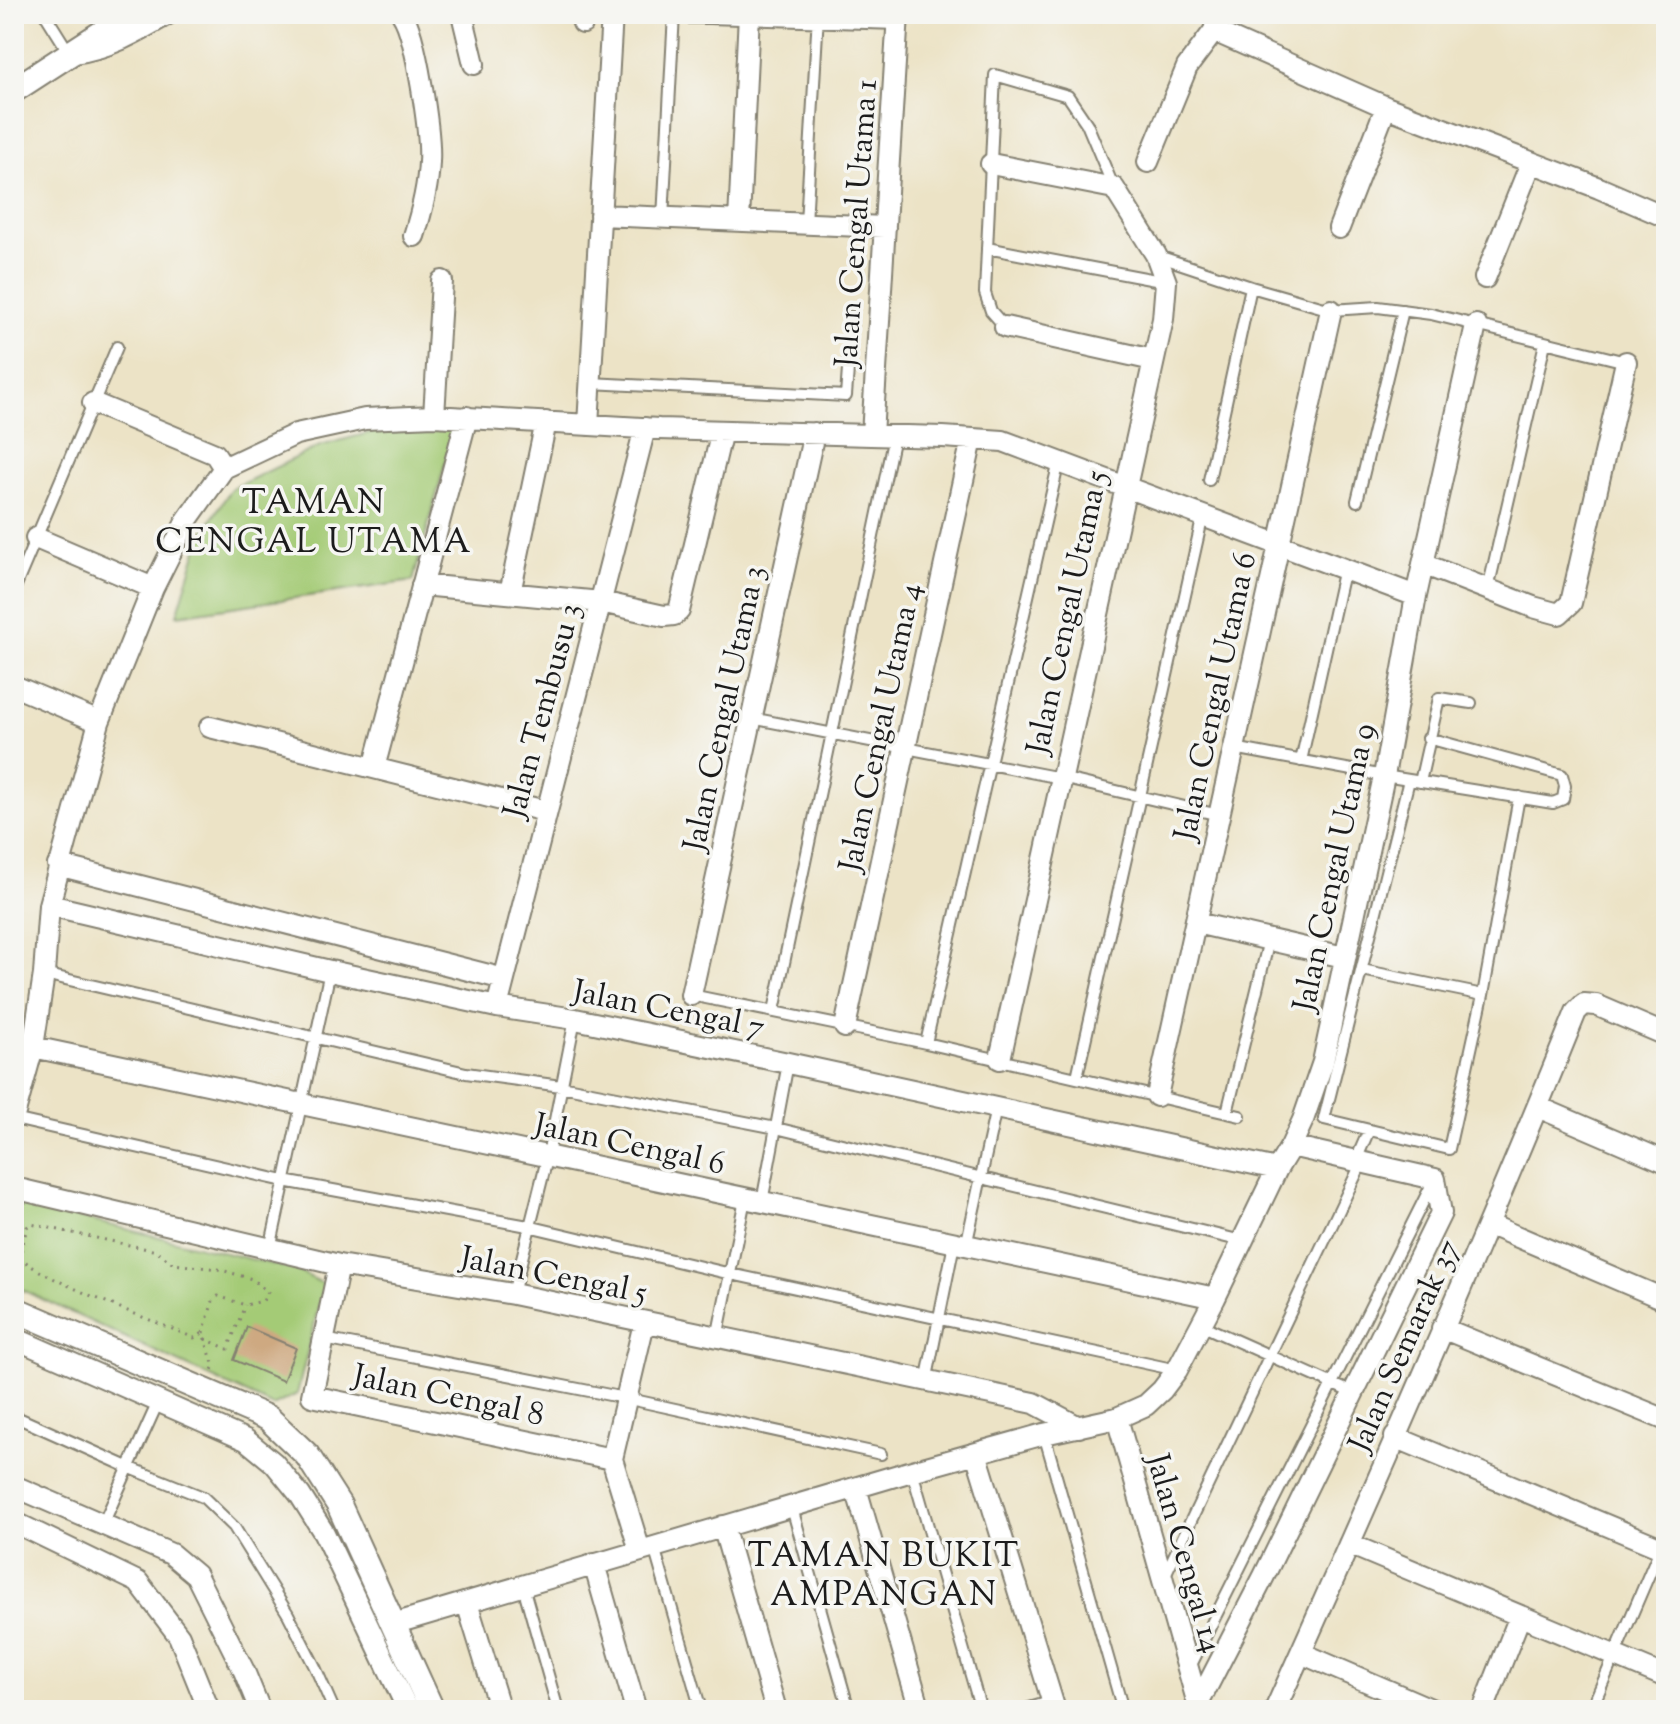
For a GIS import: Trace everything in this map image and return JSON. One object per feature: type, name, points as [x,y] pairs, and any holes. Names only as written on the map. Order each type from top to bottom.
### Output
[{"type":"street","points":[[14,90],[131,14]]},
{"type":"street","points":[[70,54],[98,50],[168,14]]},
{"type":"street","points":[[402,14],[416,51],[430,159],[424,206],[414,236]]},
{"type":"street","points":[[462,14],[474,64]]},
{"type":"street","points":[[588,425],[612,14]]},
{"type":"street","points":[[739,221],[749,16]]},
{"type":"street","name":"Jalan Cengal Utama 1","points":[[872,435],[898,19]]},
{"type":"street","points":[[1148,162],[1187,67],[1216,22],[1386,107],[1666,217]]},
{"type":"street","points":[[1339,228],[1386,107]]},
{"type":"street","points":[[1485,278],[1531,163]]},
{"type":"street","points":[[991,164],[1114,188]]},
{"type":"street","name":"Jalan Cengal Utama 5","points":[[1000,1059],[1163,319],[1166,282],[1156,255],[1114,188]]},
{"type":"street","points":[[600,215],[885,227]]},
{"type":"street","points":[[434,416],[442,281]]},
{"type":"street","name":"Jalan Cengal Utama 6","points":[[1157,1096],[1331,310]]},
{"type":"street","name":"Jalan Cengal Utama 9","points":[[393,1624],[912,1471],[1044,1434],[1117,1418],[1146,1405],[1162,1390],[1177,1370],[1201,1325],[1291,1146],[1323,1062],[1384,776],[1416,596],[1476,325]]},
{"type":"street","points":[[1005,327],[1153,360]]},
{"type":"street","points":[[1423,564],[1533,607],[1559,614],[1571,603],[1626,362]]},
{"type":"street","points":[[93,403],[215,454],[224,468]]},
{"type":"street","points":[[14,1117],[33,1047],[44,974],[49,905],[58,865],[99,722],[153,588],[187,520],[224,468],[296,434],[365,419],[434,416],[645,428],[1003,441],[1416,596]]},
{"type":"street","points":[[374,768],[467,417]]},
{"type":"street","points":[[510,593],[546,422]]},
{"type":"street","name":"Jalan Tembusu 3","points":[[497,1007],[645,428]]},
{"type":"street","points":[[422,585],[601,602],[664,616],[674,615],[679,611],[722,431]]},
{"type":"street","name":"Jalan Cengal Utama 3","points":[[691,995],[814,433]]},
{"type":"street","name":"Jalan Cengal Utama 4","points":[[845,1027],[972,439]]},
{"type":"street","points":[[36,538],[153,588]]},
{"type":"street","points":[[14,686],[99,722]]},
{"type":"street","points":[[210,727],[545,811]]},
{"type":"street","points":[[58,865],[504,979]]},
{"type":"street","name":"Jalan Cengal 7","points":[[49,905],[497,1007],[575,1019],[788,1063],[1277,1169]]},
{"type":"street","points":[[1196,923],[1344,957]]},
{"type":"street","name":"Jalan Semarak 37","points":[[1275,1710],[1490,1225],[1576,1012],[1584,1004],[1596,1005],[1666,1035]]},
{"type":"street","name":"Jalan Cengal 6","points":[[33,1047],[1215,1298]]},
{"type":"street","points":[[1538,1107],[1666,1162]]},
{"type":"street","points":[[1196,1707],[1441,1213],[1435,1179],[1291,1146]]},
{"type":"street","name":"Jalan Cengal 5","points":[[14,1188],[339,1265],[513,1294],[1034,1403],[1079,1427]]},
{"type":"street","points":[[1490,1225],[1666,1300]]},
{"type":"street","name":"Jalan Cengal 8","points":[[339,1265],[312,1396],[612,1459]]},
{"type":"street","points":[[14,1309],[268,1418],[307,1455],[339,1505],[432,1710]]},
{"type":"street","points":[[644,1323],[612,1459],[647,1548]]},
{"type":"street","points":[[1442,1328],[1666,1420]]},
{"type":"street","points":[[14,1338],[246,1440],[274,1463],[300,1495],[324,1533],[408,1710]]},
{"type":"street","name":"Jalan Cengal 14","points":[[1117,1418],[1196,1707]]},
{"type":"street","points":[[1395,1437],[1664,1544]]},
{"type":"street","points":[[976,1453],[1054,1706]]},
{"type":"street","points":[[14,1486],[171,1554],[196,1575],[260,1710]]},
{"type":"street","points":[[856,1488],[920,1710]]},
{"type":"street","points":[[14,1522],[138,1582],[179,1636],[209,1710]]},
{"type":"street","points":[[723,1526],[776,1710]]},
{"type":"street","points":[[1349,1544],[1666,1677]]},
{"type":"street","points":[[594,1564],[636,1710]]},
{"type":"street","points":[[467,1603],[500,1710]]},
{"type":"street","points":[[1483,1710],[1520,1616]]},
{"type":"street","points":[[1301,1653],[1433,1710]]},
{"type":"lane","points":[[45,14],[70,54]]},
{"type":"lane","points":[[612,14],[898,19]]},
{"type":"lane","points":[[663,218],[674,15]]},
{"type":"lane","points":[[806,223],[818,18]]},
{"type":"lane","points":[[1005,327],[991,311],[985,293],[995,75],[1068,96],[1087,124],[1114,188]]},
{"type":"lane","points":[[987,248],[1166,282]]},
{"type":"lane","points":[[1156,255],[1331,310],[1378,307],[1431,314],[1626,362]]},
{"type":"lane","points":[[1209,480],[1251,287]]},
{"type":"lane","points":[[1357,501],[1403,310]]},
{"type":"lane","points":[[590,383],[846,396],[852,316]]},
{"type":"lane","points":[[1488,589],[1545,343]]},
{"type":"lane","points":[[14,590],[117,347]]},
{"type":"lane","points":[[774,1011],[894,436]]},
{"type":"lane","points":[[926,1043],[1059,461]]},
{"type":"lane","points":[[1077,1077],[1203,515]]},
{"type":"lane","points":[[1301,761],[1344,568]]},
{"type":"lane","points":[[1471,703],[1439,698],[1362,970],[1324,1119],[1449,1149],[1483,995],[1519,797]]},
{"type":"lane","points":[[751,718],[1061,778],[1219,815]]},
{"type":"lane","points":[[1234,748],[1553,803],[1563,799],[1565,786],[1562,775],[1428,738]]},
{"type":"lane","points":[[1227,1113],[1269,938]]},
{"type":"lane","points":[[1362,970],[1483,995]]},
{"type":"lane","points":[[270,1249],[330,971]]},
{"type":"lane","points":[[44,974],[466,1073],[561,1086],[776,1128],[1242,1241]]},
{"type":"lane","points":[[691,995],[1000,1059],[1240,1116]]},
{"type":"lane","points":[[513,1294],[548,1155],[575,1019]]},
{"type":"lane","points":[[717,1338],[731,1274],[776,1128],[788,1063]]},
{"type":"lane","points":[[926,1382],[939,1318],[982,1178],[996,1108]]},
{"type":"lane","points":[[14,1117],[284,1181],[528,1226],[731,1274],[1177,1370]]},
{"type":"lane","points":[[1162,1580],[1270,1355],[1359,1161],[1369,1130]]},
{"type":"lane","points":[[1188,1670],[1435,1179]]},
{"type":"lane","points":[[1201,1325],[1353,1393]]},
{"type":"lane","points":[[324,1339],[625,1398],[881,1454]]},
{"type":"lane","points":[[103,1524],[159,1400]]},
{"type":"lane","points":[[14,1416],[203,1497],[234,1527],[288,1614],[334,1710]]},
{"type":"lane","points":[[1044,1434],[1123,1710]]},
{"type":"lane","points":[[912,1471],[981,1710]]},
{"type":"lane","points":[[792,1508],[849,1710]]},
{"type":"lane","points":[[1591,1710],[1664,1544]]},
{"type":"lane","points":[[647,1548],[701,1710]]},
{"type":"lane","points":[[523,1586],[558,1710]]},
{"type":"lane","points":[[1023,1710],[1054,1706]]},
{"type":"path","points":[[202,1389],[214,1366],[203,1333],[213,1301],[218,1296],[245,1305],[263,1301],[268,1292],[252,1279],[218,1269],[173,1264],[157,1251],[31,1224],[27,1227],[20,1256],[24,1263],[194,1338],[203,1333]]},
{"type":"path","points":[[205,1339],[228,1349],[245,1305]]},
{"type":"green space","points":[[391,427],[454,431],[413,581],[177,615],[201,536],[231,489],[320,446]]},
{"type":"green space","points":[[14,1202],[296,1270],[324,1284],[297,1394],[273,1406],[14,1286]]},
{"type":"building","points":[[247,1327],[296,1348],[283,1381],[234,1360]]},
{"type":"district","name":"TAMAN CENGAL UTAMA","points":[[314,520]]},
{"type":"district","name":"TAMAN BUKIT AMPANGAN","points":[[884,1574]]}]
